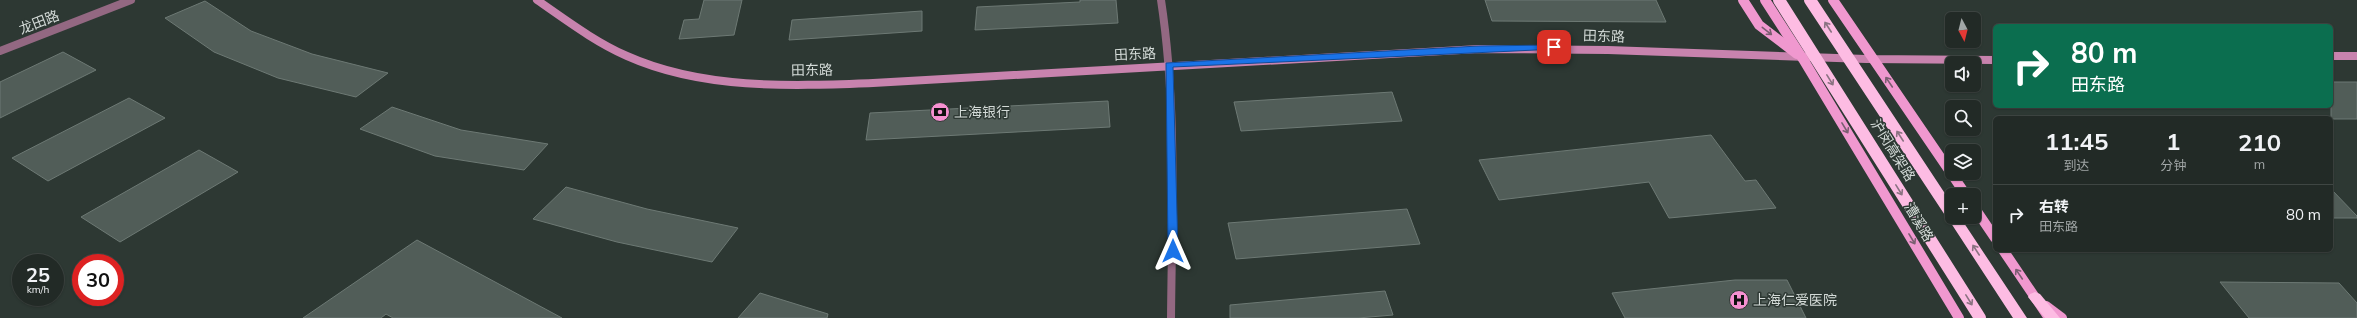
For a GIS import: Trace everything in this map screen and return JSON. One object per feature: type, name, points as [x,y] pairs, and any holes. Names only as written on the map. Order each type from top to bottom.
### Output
[{"type":"highway","name":"沪闵高架路","points":[[1778,0],[1793,21],[1980,318]]},
{"type":"highway","name":"沪闵高架路","points":[[1810,0],[1945,204]]},
{"type":"highway","name":"沪闵高架路","points":[[1958,224],[2020,318]]},
{"type":"highway","points":[[2035,297],[2053,318]]},
{"type":"main road","name":"漕溪路","points":[[1743,0],[1760,25],[1803,59]]},
{"type":"main road","name":"漕溪路","points":[[1765,0],[1803,59],[1959,318]]},
{"type":"main road","points":[[1833,0],[1961,188]]},
{"type":"main road","points":[[1981,217],[1993,235]]},
{"type":"main road","points":[[2004,252],[2049,318]]},
{"type":"main road","points":[[2035,297],[2062,318]]},
{"type":"street","name":"龙田路","points":[[0,51],[131,0]]},
{"type":"street","name":"田东路","points":[[537,0],[601,43],[624,55],[658,68],[698,77],[750,83],[865,82],[1479,49],[1554,47],[1803,59],[1875,61],[1993,60]]},
{"type":"street","points":[[1161,0],[1166,27],[1169,65],[1172,164],[1171,318]]},
{"type":"street","points":[[2333,56],[2357,56]]},
{"type":"building","points":[[704,0],[742,0],[734,35],[679,39],[684,20],[699,19]]},
{"type":"building","points":[[1080,0],[1116,0],[1118,23],[975,30],[977,7],[1080,2]]},
{"type":"building","points":[[1485,0],[1656,0],[1666,22],[1492,21]]},
{"type":"building","points":[[205,1],[251,31],[312,54],[388,73],[356,97],[278,78],[214,52],[165,18]]},
{"type":"building","points":[[922,11],[922,31],[789,40],[792,20]]},
{"type":"building","points":[[63,52],[96,70],[0,118],[0,82]]},
{"type":"building","points":[[2333,82],[2357,82],[2357,119],[2333,119],[2333,116],[2331,116],[2331,108],[2333,108]]},
{"type":"building","points":[[1392,92],[1402,121],[1241,131],[1234,102]]},
{"type":"building","points":[[129,98],[165,118],[48,181],[12,158]]},
{"type":"building","points":[[1108,101],[1110,127],[866,140],[870,113]]},
{"type":"building","points":[[392,107],[461,130],[548,144],[524,170],[435,156],[360,129]]},
{"type":"building","points":[[1711,135],[1745,181],[1756,180],[1776,208],[1669,218],[1649,182],[1499,200],[1479,160]]},
{"type":"building","points":[[199,150],[238,172],[120,242],[81,217]]},
{"type":"building","points":[[566,187],[647,209],[738,228],[712,262],[617,242],[533,219]]},
{"type":"building","points":[[2333,191],[2357,216],[2357,218],[2333,218]]},
{"type":"building","points":[[1407,209],[1420,244],[1236,259],[1228,223]]},
{"type":"building","points":[[417,240],[562,318],[393,318],[386,314],[381,318],[303,318]]},
{"type":"building","points":[[1735,280],[1787,280],[1806,318],[1625,318],[1612,293]]},
{"type":"building","points":[[2220,282],[2339,283],[2357,303],[2357,318],[2249,318]]},
{"type":"building","points":[[1385,291],[1393,315],[1358,318],[1230,318],[1230,305]]},
{"type":"building","points":[[760,293],[828,314],[827,318],[738,318]]},
{"type":"place","name":"上海银行","points":[[940,112]]},
{"type":"place","name":"上海仁爱医院","points":[[1739,300]]},
{"type":"route","points":[[1173,251],[1169,65],[1479,49],[1554,47]]}]
